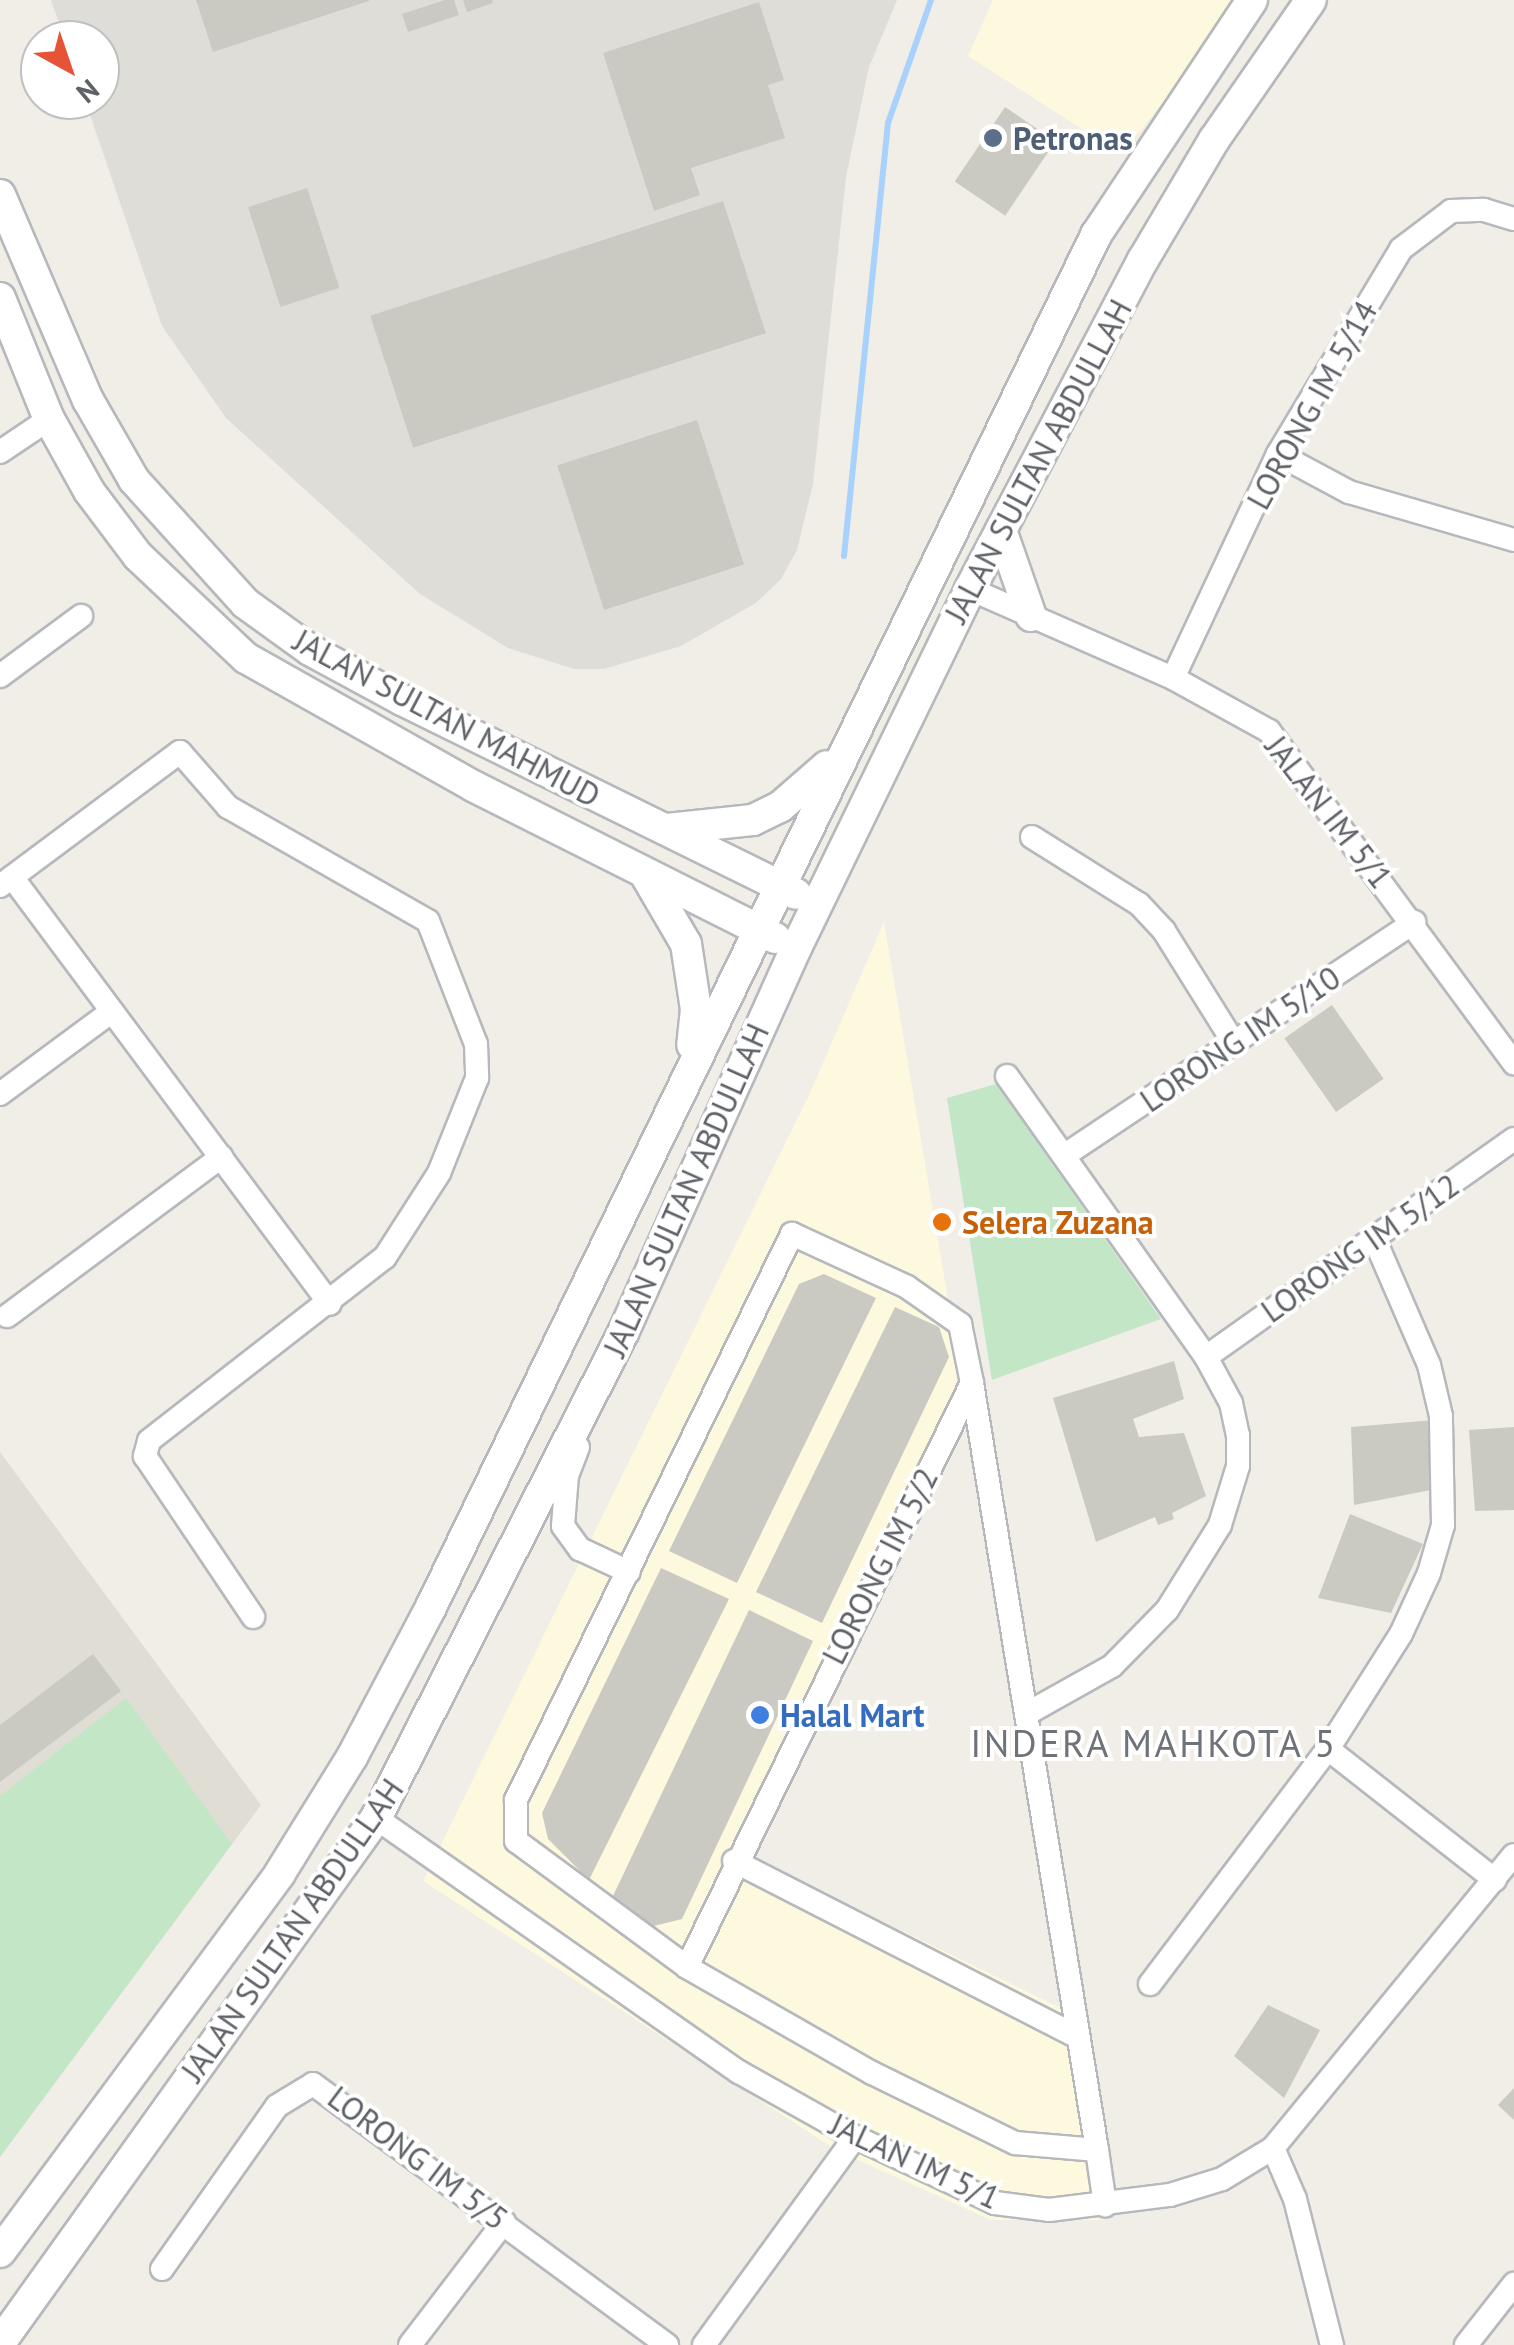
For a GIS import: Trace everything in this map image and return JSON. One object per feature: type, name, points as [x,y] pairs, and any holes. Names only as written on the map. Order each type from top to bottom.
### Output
[{"type":"main road","name":"JALAN SULTAN ABDULLAH","points":[[0,2252],[280,1874],[352,1757],[440,1589],[686,1073],[780,886],[839,754],[1096,235],[1252,0]]},
{"type":"main road","points":[[1304,9],[1336,0]]},
{"type":"main road","name":"JALAN SULTAN ABDULLAH","points":[[0,2343],[376,1818],[623,1332],[816,905],[970,589],[1143,260],[1304,9]]},
{"type":"main road","name":"JALAN SULTAN MAHMUD","points":[[0,195],[96,415],[134,480],[212,572],[310,650],[654,829],[816,905]]},
{"type":"main road","name":"JALAN SULTAN MAHMUD","points":[[0,298],[48,419],[90,492],[138,556],[246,658],[473,786],[796,948]]},
{"type":"main road","points":[[1001,530],[1031,616]]},
{"type":"main road","points":[[654,829],[716,829],[753,820],[795,795],[839,754]]},
{"type":"main road","points":[[643,871],[686,944],[693,978],[695,1031],[686,1073]]},
{"type":"main road","points":[[19,2345],[30,2302]]},
{"type":"street","name":"LORONG IM 5/14","points":[[1173,678],[1278,454],[1402,250],[1422,227],[1451,211],[1484,210],[1514,219]]},
{"type":"street","points":[[0,452],[48,419]]},
{"type":"street","points":[[1278,454],[1349,492],[1514,540]]},
{"type":"street","name":"JALAN IM 5/1","points":[[970,589],[1173,678],[1268,731],[1414,922],[1514,1063]]},
{"type":"street","points":[[0,676],[80,616]]},
{"type":"street","points":[[253,1618],[146,1456],[161,1426],[330,1304],[385,1257],[439,1173],[476,1078],[476,1044],[428,921],[228,806],[180,752],[6,881],[112,1011],[330,1304]]},
{"type":"street","points":[[1032,837],[1139,904],[1164,931],[1234,1042]]},
{"type":"street","name":"LORONG IM 5/10","points":[[1065,1156],[1414,922]]},
{"type":"street","points":[[0,1094],[112,1011]]},
{"type":"street","points":[[1008,1076],[1206,1357],[1231,1402],[1238,1435],[1238,1466],[1220,1525],[1167,1610],[1140,1641],[1083,1685],[1026,1714]]},
{"type":"street","name":"LORONG IM 5/12","points":[[1206,1357],[1514,1138]]},
{"type":"street","points":[[7,1316],[221,1158]]},
{"type":"street","points":[[1097,2150],[1015,2143],[872,2073],[687,1967],[516,1841],[512,1824],[516,1800],[792,1234],[907,1287],[959,1320],[972,1383],[1097,2150],[1105,2206]]},
{"type":"street","points":[[1150,1984],[1328,1749],[1401,1634],[1444,1525],[1446,1470],[1429,1365],[1374,1238]]},
{"type":"street","points":[[623,1332],[567,1475],[563,1526],[580,1549],[629,1572]]},
{"type":"street","name":"LORONG IM 5/2","points":[[687,1967],[734,1862],[972,1383]]},
{"type":"street","points":[[1328,1749],[1496,1880]]},
{"type":"street","name":"JALAN IM 5/1","points":[[376,1818],[739,2072],[854,2137],[995,2203],[1049,2210],[1105,2206],[1222,2178],[1272,2148],[1514,1855]]},
{"type":"street","points":[[734,1862],[1078,2037]]},
{"type":"street","name":"LORONG IM 5/5","points":[[162,2269],[277,2106],[313,2084],[667,2345]]},
{"type":"street","points":[[704,2345],[854,2137]]},
{"type":"street","points":[[1272,2148],[1296,2198],[1332,2345]]},
{"type":"street","points":[[410,2345],[504,2222]]},
{"type":"street","points":[[1466,2345],[1514,2284]]},
{"type":"shaded area","points":[[51,0],[897,0],[869,67],[846,177],[813,484],[797,550],[781,579],[756,603],[681,646],[604,669],[574,669],[508,648],[420,594],[226,418],[162,326],[92,120],[120,120],[120,20],[58,20]]},
{"type":"shaded area","points":[[993,0],[1243,0],[1138,134],[1085,131],[968,56]]},
{"type":"shaded area","points":[[884,922],[968,1417],[750,1857],[1069,2012],[1104,2220],[991,2220],[836,2150],[423,1881],[810,1093]]},
{"type":"shaded area","points":[[0,1452],[261,1805],[0,2157]]},
{"type":"green space","points":[[996,1084],[1161,1319],[992,1380],[947,1098]]},
{"type":"green space","points":[[126,1698],[232,1844],[0,2157],[0,1796]]},
{"type":"building","points":[[196,0],[369,0],[369,1],[213,52]]},
{"type":"building","points":[[454,0],[459,15],[408,32],[402,14]]},
{"type":"building","points":[[463,0],[492,0],[493,3],[467,12]]},
{"type":"building","points":[[759,2],[784,80],[768,85],[785,138],[691,168],[700,195],[654,211],[603,53]]},
{"type":"building","points":[[1005,107],[1056,141],[1005,216],[955,182]]},
{"type":"building","points":[[307,188],[339,288],[280,307],[248,207]]},
{"type":"building","points":[[723,201],[766,333],[413,448],[370,316]]},
{"type":"building","points":[[697,420],[744,565],[604,610],[557,465]]},
{"type":"building","points":[[1332,1005],[1384,1079],[1336,1112],[1284,1038]]},
{"type":"building","points":[[824,1274],[876,1298],[737,1583],[669,1551],[799,1284]]},
{"type":"building","points":[[895,1307],[939,1327],[949,1357],[822,1623],[756,1592]]},
{"type":"building","points":[[1174,1361],[1184,1399],[1133,1419],[1139,1437],[1184,1433],[1206,1496],[1172,1513],[1174,1519],[1158,1525],[1155,1517],[1096,1542],[1053,1398]]},
{"type":"building","points":[[1434,1420],[1436,1489],[1354,1505],[1351,1427]]},
{"type":"building","points":[[1514,1427],[1514,1510],[1475,1511],[1469,1430]]},
{"type":"building","points":[[1350,1514],[1423,1544],[1391,1613],[1318,1598]]},
{"type":"building","points":[[661,1568],[729,1599],[589,1880],[548,1839],[542,1813]]},
{"type":"building","points":[[749,1610],[813,1641],[682,1919],[654,1926],[627,1917],[612,1898]]},
{"type":"building","points":[[93,1654],[121,1691],[0,1782],[0,1725]]},
{"type":"building","points":[[1268,2005],[1320,2030],[1284,2098],[1234,2056]]},
{"type":"building","points":[[1514,2088],[1514,2120],[1498,2105]]},
{"type":"waterway","points":[[844,556],[888,123],[931,0]]},
{"type":"place","name":"Petronas","points":[[993,138]]},
{"type":"place","name":"Selera Zuzana","points":[[942,1222]]},
{"type":"place","name":"Halal Mart","points":[[760,1715]]},
{"type":"district","name":"INDERA MAHKOTA 5","points":[[1154,1743]]}]
